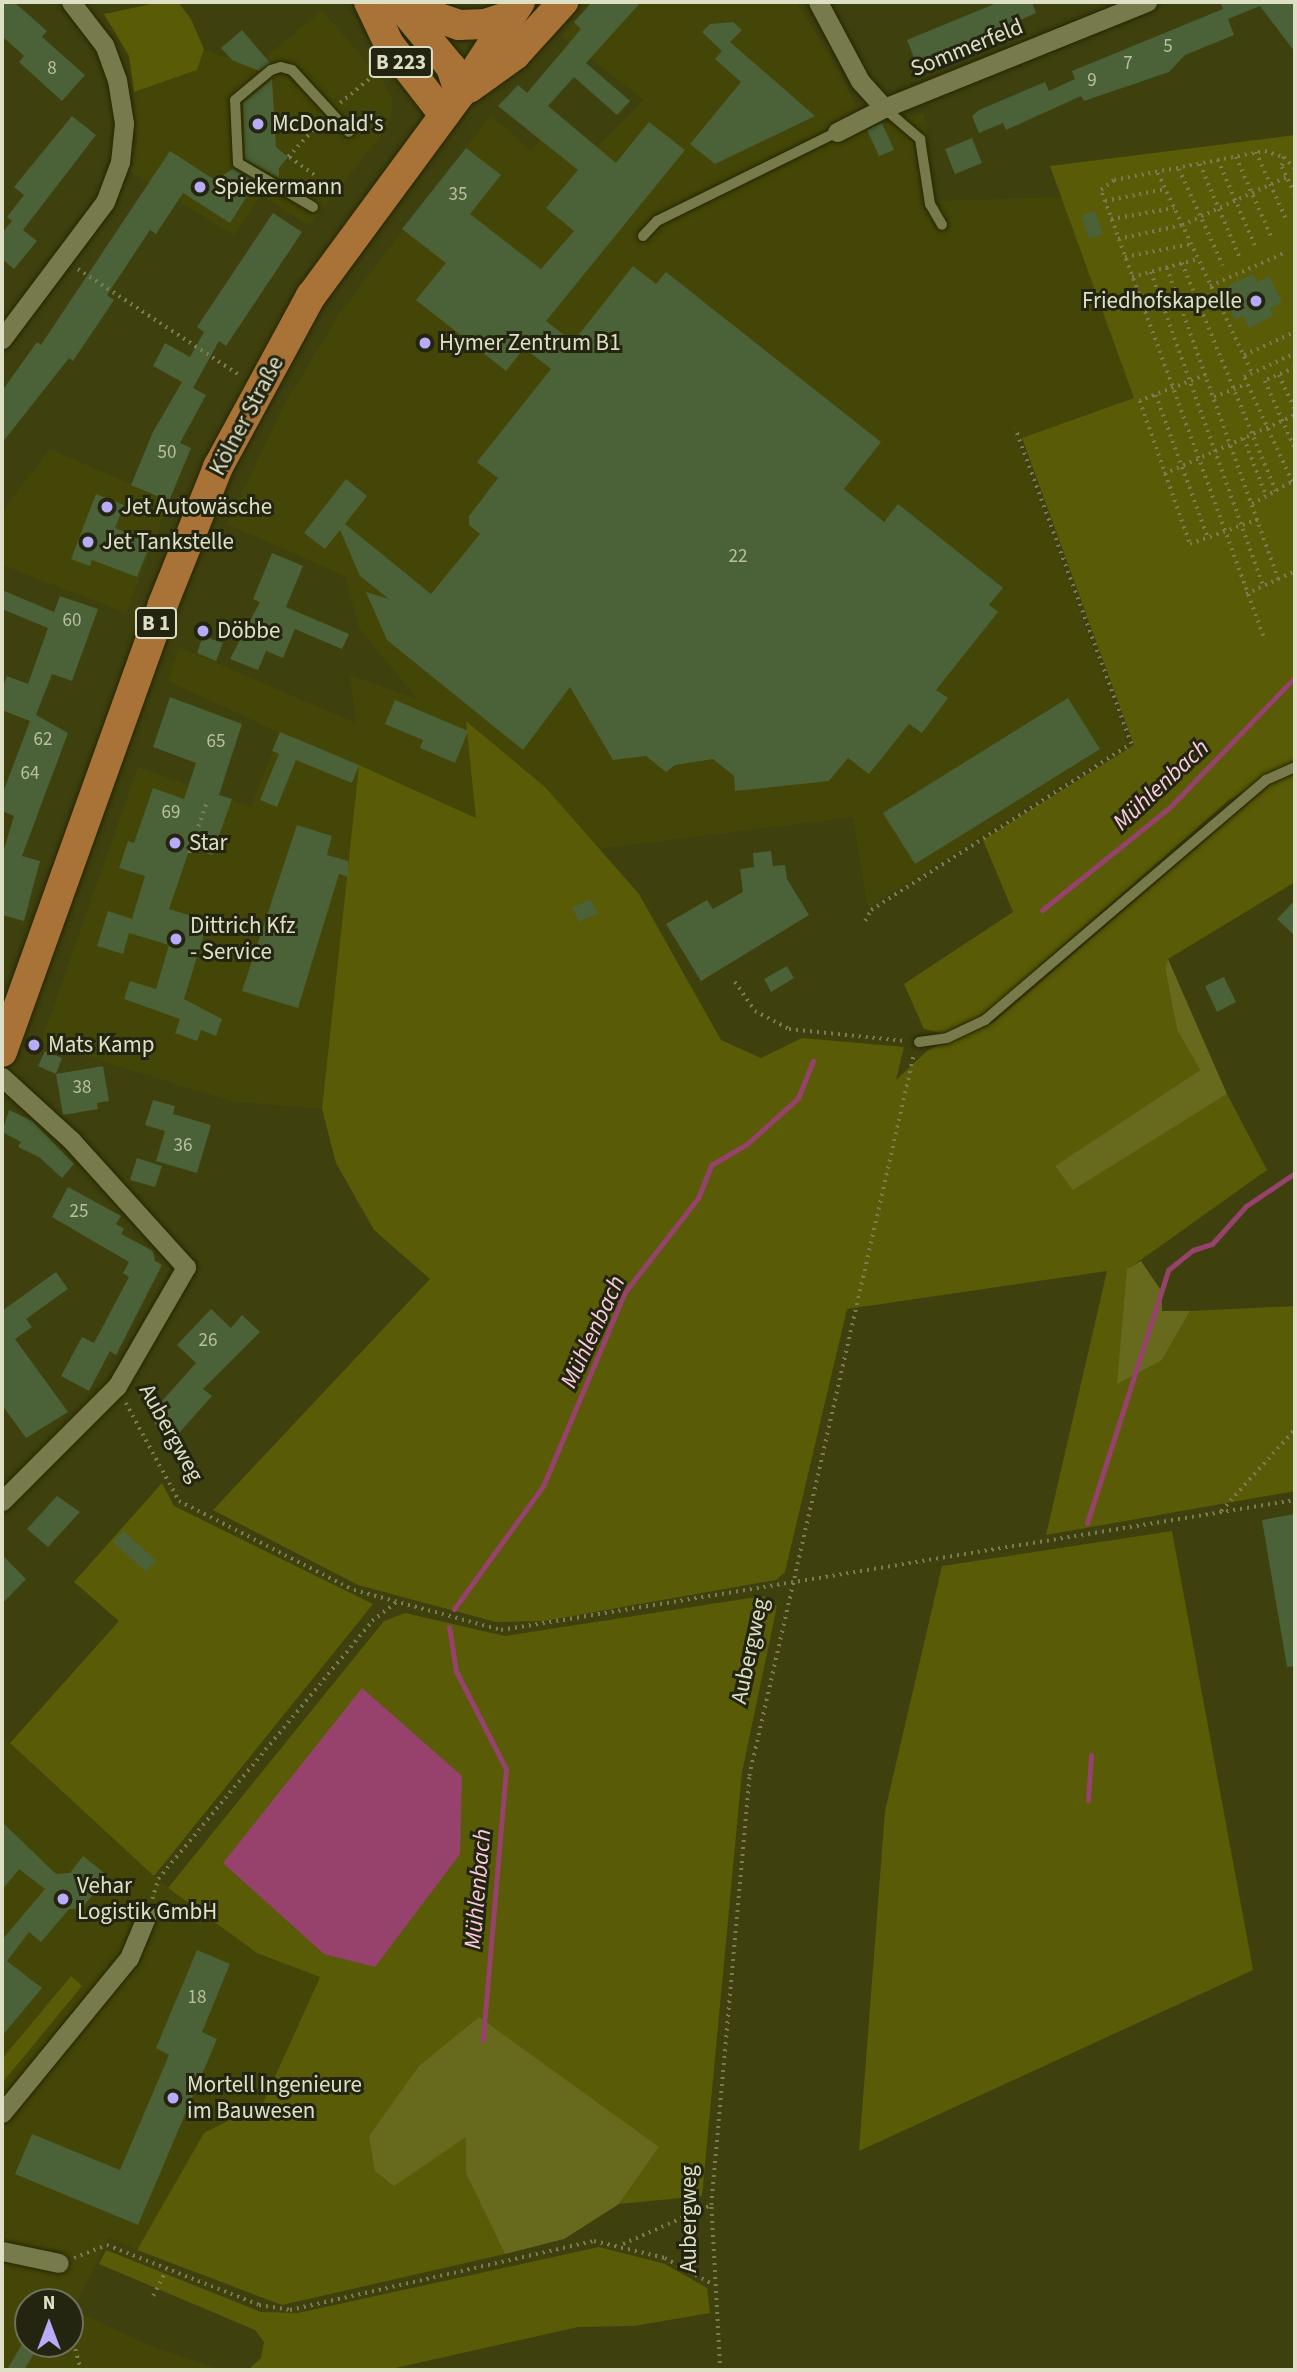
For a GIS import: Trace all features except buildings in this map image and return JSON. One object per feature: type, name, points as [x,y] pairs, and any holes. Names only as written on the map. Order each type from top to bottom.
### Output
[{"type":"main road","name":"B 223","points":[[369,2],[389,44],[452,104]]},
{"type":"main road","name":"B 223","points":[[396,3],[451,67],[452,104]]},
{"type":"main road","points":[[396,3],[459,26],[537,9]]},
{"type":"main road","name":"Kölner Straße","points":[[2,1052],[186,547],[218,467],[312,296],[352,235],[452,104],[537,9]]},
{"type":"main road","name":"Kölner Straße","points":[[452,104],[515,55],[537,9]]},
{"type":"street","points":[[2,339],[65,261],[106,202],[120,162],[124,123],[117,80],[104,45],[71,2]]},
{"type":"street","points":[[818,2],[860,81],[884,108]]},
{"type":"street","name":"Sommerfeld","points":[[837,132],[884,108],[1147,2]]},
{"type":"street","name":"Aubergweg","points":[[2,1077],[72,1141],[186,1266],[117,1386],[2,1501]]},
{"type":"street","points":[[2,2113],[129,1958],[147,1915]]},
{"type":"street","points":[[2,2251],[59,2263]]},
{"type":"lane","points":[[313,207],[238,163],[235,100],[271,70],[281,67],[292,70],[349,132]]},
{"type":"lane","points":[[884,108],[920,139],[930,204],[942,225]]},
{"type":"lane","points":[[643,236],[657,221],[837,132]]},
{"type":"lane","points":[[919,1042],[947,1038],[985,1020],[1266,780],[1295,767]]},
{"type":"path","points":[[1256,152],[1287,221]]},
{"type":"path","points":[[1263,636],[1101,190],[1114,180],[1256,152],[1284,157],[1295,169]]},
{"type":"path","points":[[1236,157],[1271,236]]},
{"type":"path","points":[[1284,157],[1287,177],[1295,194]]},
{"type":"path","points":[[1218,160],[1257,250]]},
{"type":"path","points":[[1200,164],[1240,258]]},
{"type":"path","points":[[1179,169],[1223,265]]},
{"type":"path","points":[[1158,173],[1252,373]]},
{"type":"path","points":[[1118,239],[1182,225],[1287,177]]},
{"type":"path","points":[[1105,201],[1166,189]]},
{"type":"path","points":[[1111,219],[1174,208]]},
{"type":"path","points":[[1125,257],[1191,244]]},
{"type":"path","points":[[1210,286],[1284,253]]},
{"type":"path","points":[[1132,277],[1198,259]]},
{"type":"path","points":[[65,261],[261,389]]},
{"type":"path","points":[[1182,263],[1276,491]]},
{"type":"path","points":[[1167,268],[1279,580]]},
{"type":"path","points":[[1151,272],[1264,588]]},
{"type":"path","points":[[1244,355],[1295,332]]},
{"type":"path","points":[[1252,504],[1294,481],[1266,428],[1244,377],[1295,353]]},
{"type":"path","points":[[1295,368],[1265,381],[1295,449]]},
{"type":"path","points":[[1206,375],[1140,401],[1164,474],[1190,544],[1259,519]]},
{"type":"path","points":[[1279,375],[1295,410]]},
{"type":"path","points":[[1214,397],[1247,384]]},
{"type":"path","points":[[1156,395],[1208,538]]},
{"type":"path","points":[[1164,474],[1295,415]]},
{"type":"path","points":[[865,921],[871,910],[1131,744],[1015,429]]},
{"type":"path","points":[[1244,438],[1266,496]]},
{"type":"path","points":[[1246,594],[1264,588],[1295,571]]},
{"type":"path","points":[[189,853],[207,801]]},
{"type":"path","points":[[735,982],[755,1011],[789,1029],[919,1042],[910,1060],[790,1585],[1295,1500]]},
{"type":"path","name":"Aubergweg","points":[[117,1386],[179,1501],[355,1590],[501,1630],[790,1585],[749,1776],[711,2205],[720,2370]]},
{"type":"path","points":[[1219,1513],[1295,1429]]},
{"type":"path","points":[[147,1915],[158,1879],[372,1621],[396,1602]]},
{"type":"path","points":[[621,2245],[711,2205]]},
{"type":"path","points":[[59,2263],[107,2245],[166,2271],[259,2305],[290,2310],[517,2255],[594,2241],[621,2245],[665,2258],[714,2286]]},
{"type":"path","points":[[153,2296],[166,2271]]},
{"type":"shaded area","points":[[161,2],[178,2],[191,19],[204,49],[197,70],[134,92],[129,56],[104,14]]},
{"type":"shaded area","points":[[592,2],[796,2],[837,67],[867,129],[924,113],[935,201],[1062,197],[1134,398],[1017,441],[1128,743],[868,908],[853,817],[597,849],[545,787],[467,722],[477,818],[359,765],[322,1109],[230,1101],[41,1042],[138,767],[251,807],[280,733],[168,681],[179,647],[356,723],[350,675],[417,699],[359,628],[345,576],[227,524],[283,407],[339,314],[491,115],[531,151],[561,117],[597,147],[644,100],[561,36]]},
{"type":"shaded area","points":[[322,10],[383,81],[392,99],[392,114],[386,129],[309,226],[261,195],[234,235],[130,171],[137,144],[134,92],[197,70],[204,49],[253,68]]},
{"type":"shaded area","points":[[1295,135],[1295,761],[1229,800],[983,1015],[944,1034],[924,1029],[904,984],[1013,912],[983,840],[1134,745],[1022,438],[1134,398],[1050,166]]},
{"type":"shaded area","points":[[50,449],[169,501],[126,613],[2,565],[2,511]]},
{"type":"shaded area","points":[[466,721],[545,787],[639,894],[721,1040],[761,1058],[802,1038],[904,1047],[896,1080],[928,1050],[993,1023],[1272,783],[1295,773],[1295,882],[1168,959],[1165,968],[1177,1030],[1200,1070],[1056,1166],[1073,1189],[1227,1094],[1267,1170],[1128,1269],[1162,1360],[1190,1311],[1295,1306],[1295,1491],[1046,1535],[1107,1271],[847,1309],[785,1572],[776,1580],[544,1621],[496,1622],[358,1585],[213,1510],[430,1279],[374,1230],[336,1163],[322,1109],[359,765],[476,818]]},
{"type":"shaded area","points":[[1168,959],[1227,1094],[1073,1190],[1055,1166],[1200,1070],[1177,1030],[1165,968]]},
{"type":"shaded area","points":[[1141,1261],[1162,1292],[1162,1311],[1190,1311],[1162,1360],[1117,1384],[1127,1269]]},
{"type":"shaded area","points":[[162,1483],[174,1506],[373,1604],[154,1876],[10,1743],[119,1621],[74,1582]]},
{"type":"shaded area","points":[[1172,1531],[1253,1970],[859,2151],[885,1811],[942,1566]]},
{"type":"shaded area","points":[[763,1596],[777,1606],[742,1772],[702,2196],[619,2204],[659,2147],[431,2056],[369,2136],[467,2137],[466,2174],[505,2254],[282,2305],[137,2250],[204,2133],[263,2103],[320,1977],[257,1953],[168,1888],[384,1621],[405,1613],[505,1636]]},
{"type":"shaded area","points":[[362,1688],[462,1776],[460,1854],[375,1967],[324,1954],[223,1863]]},
{"type":"shaded area","points":[[2,1735],[168,1888],[257,1953],[320,1976],[263,2103],[204,2133],[137,2250],[109,2237],[84,2288],[14,2288],[14,2358],[84,2358],[84,2315],[151,2346],[223,2370],[2,2370]]},
{"type":"shaded area","points":[[71,1976],[82,1986],[2,2083],[2,2059]]},
{"type":"shaded area","points":[[479,2017],[659,2147],[619,2204],[564,2239],[505,2254],[466,2174],[466,2137],[394,2186],[375,2171],[369,2136],[419,2066]]},
{"type":"shaded area","points":[[599,2247],[665,2264],[707,2288],[710,2313],[634,2326],[578,2327],[387,2370],[248,2370],[261,2358],[264,2342],[255,2330],[99,2264],[106,2250],[261,2312],[298,2313]]},
{"type":"waterway","name":"Mühlenbach","points":[[1042,910],[1169,808],[1295,677]]},
{"type":"waterway","name":"Mühlenbach","points":[[454,1609],[543,1486],[625,1292],[698,1198],[711,1165],[747,1144],[798,1098],[813,1061]]},
{"type":"waterway","points":[[1087,1523],[1168,1270],[1193,1250],[1212,1244],[1246,1206],[1295,1173]]},
{"type":"waterway","name":"Mühlenbach","points":[[449,1627],[456,1671],[506,1769],[483,2040]]},
{"type":"waterway","points":[[1088,1800],[1091,1755]]},
{"type":"place","name":"McDonald's","points":[[258,124]]},
{"type":"place","name":"Spiekermann","points":[[200,187]]},
{"type":"place","name":"Friedhofskapelle","points":[[1256,301]]},
{"type":"place","name":"Hymer Zentrum B1","points":[[425,343]]},
{"type":"place","name":"Jet Autowäsche","points":[[107,507]]},
{"type":"place","name":"Jet Tankstelle","points":[[88,542]]},
{"type":"place","name":"Döbbe","points":[[203,631]]},
{"type":"place","name":"Star","points":[[175,843]]},
{"type":"place","name":"Dittrich Kfz - Service","points":[[176,939]]},
{"type":"place","name":"Mats Kamp","points":[[34,1045]]},
{"type":"place","name":"Vehar Logistik GmbH","points":[[63,1899]]},
{"type":"place","name":"Mortell Ingenieure im Bauwesen","points":[[173,2098]]}]
